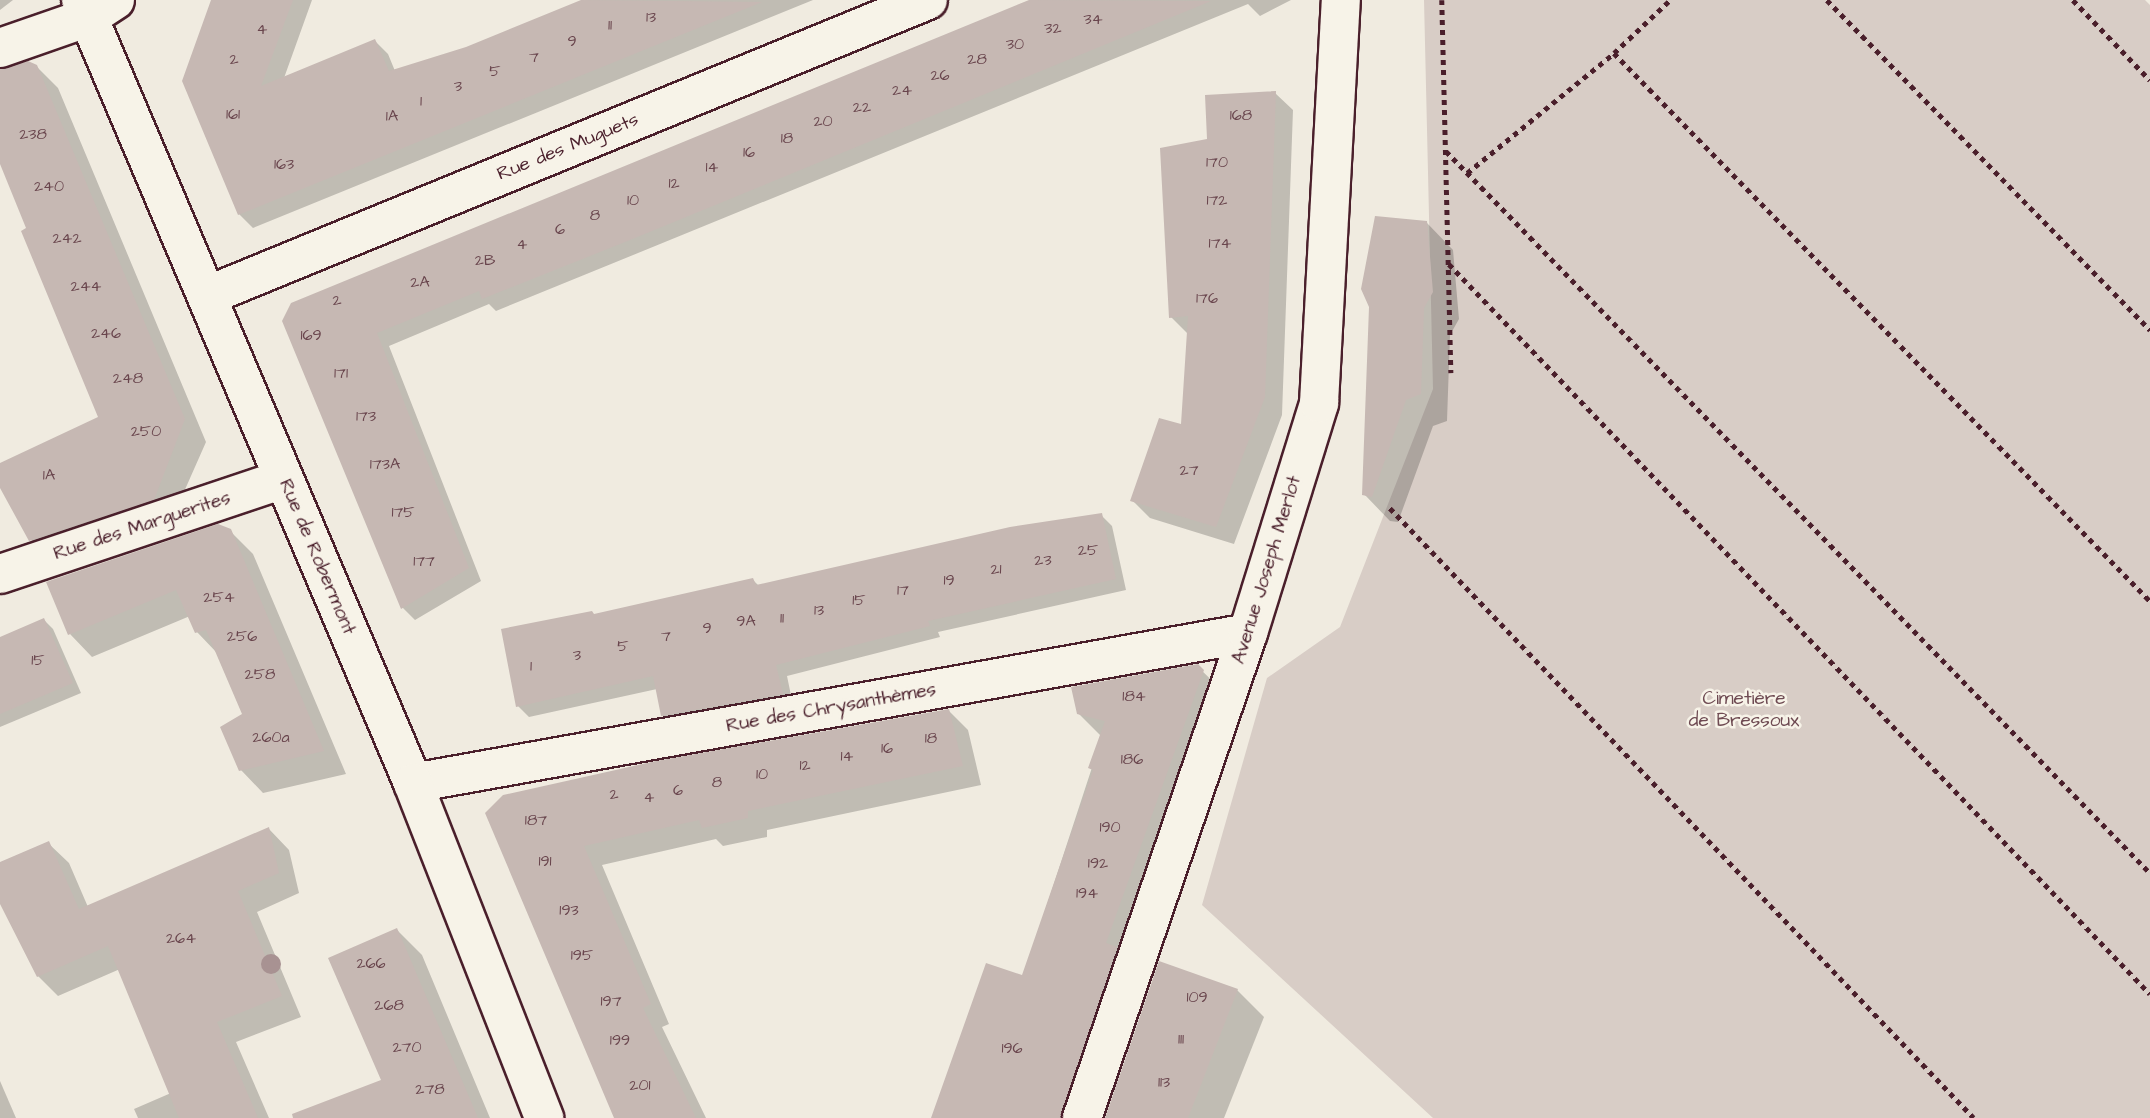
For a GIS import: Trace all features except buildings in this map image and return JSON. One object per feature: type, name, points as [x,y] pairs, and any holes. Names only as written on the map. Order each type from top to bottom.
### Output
[{"type":"street","name":"Rue des Muguets","points":[[209,295],[928,0]]},
{"type":"street","name":"Avenue Joseph Merlot","points":[[1083,1118],[1248,633],[1319,402],[1341,0]]},
{"type":"street","name":"Rue de Robermont","points":[[95,6],[284,480],[413,783],[544,1118]]},
{"type":"street","points":[[0,48],[95,6]]},
{"type":"street","name":"Rue des Marguerites","points":[[0,574],[284,480]]},
{"type":"street","name":"Rue des Chrysanthèmes","points":[[413,783],[1248,633]]},
{"type":"path","points":[[1442,0],[1451,373]]},
{"type":"path","points":[[1467,173],[1614,53],[1670,0]]},
{"type":"path","points":[[1828,0],[2150,330]]},
{"type":"path","points":[[2073,0],[2150,80]]},
{"type":"path","points":[[1614,53],[2150,601]]},
{"type":"path","points":[[1446,151],[2150,873]]},
{"type":"path","points":[[1449,264],[2150,994]]},
{"type":"path","points":[[1390,508],[1974,1118]]},
{"type":"green space","name":"Cimetière de Bressoux","points":[[1424,0],[2145,0],[2150,5],[2150,1118],[1433,1118],[1202,905],[1267,678],[1340,627],[1433,389]]}]
